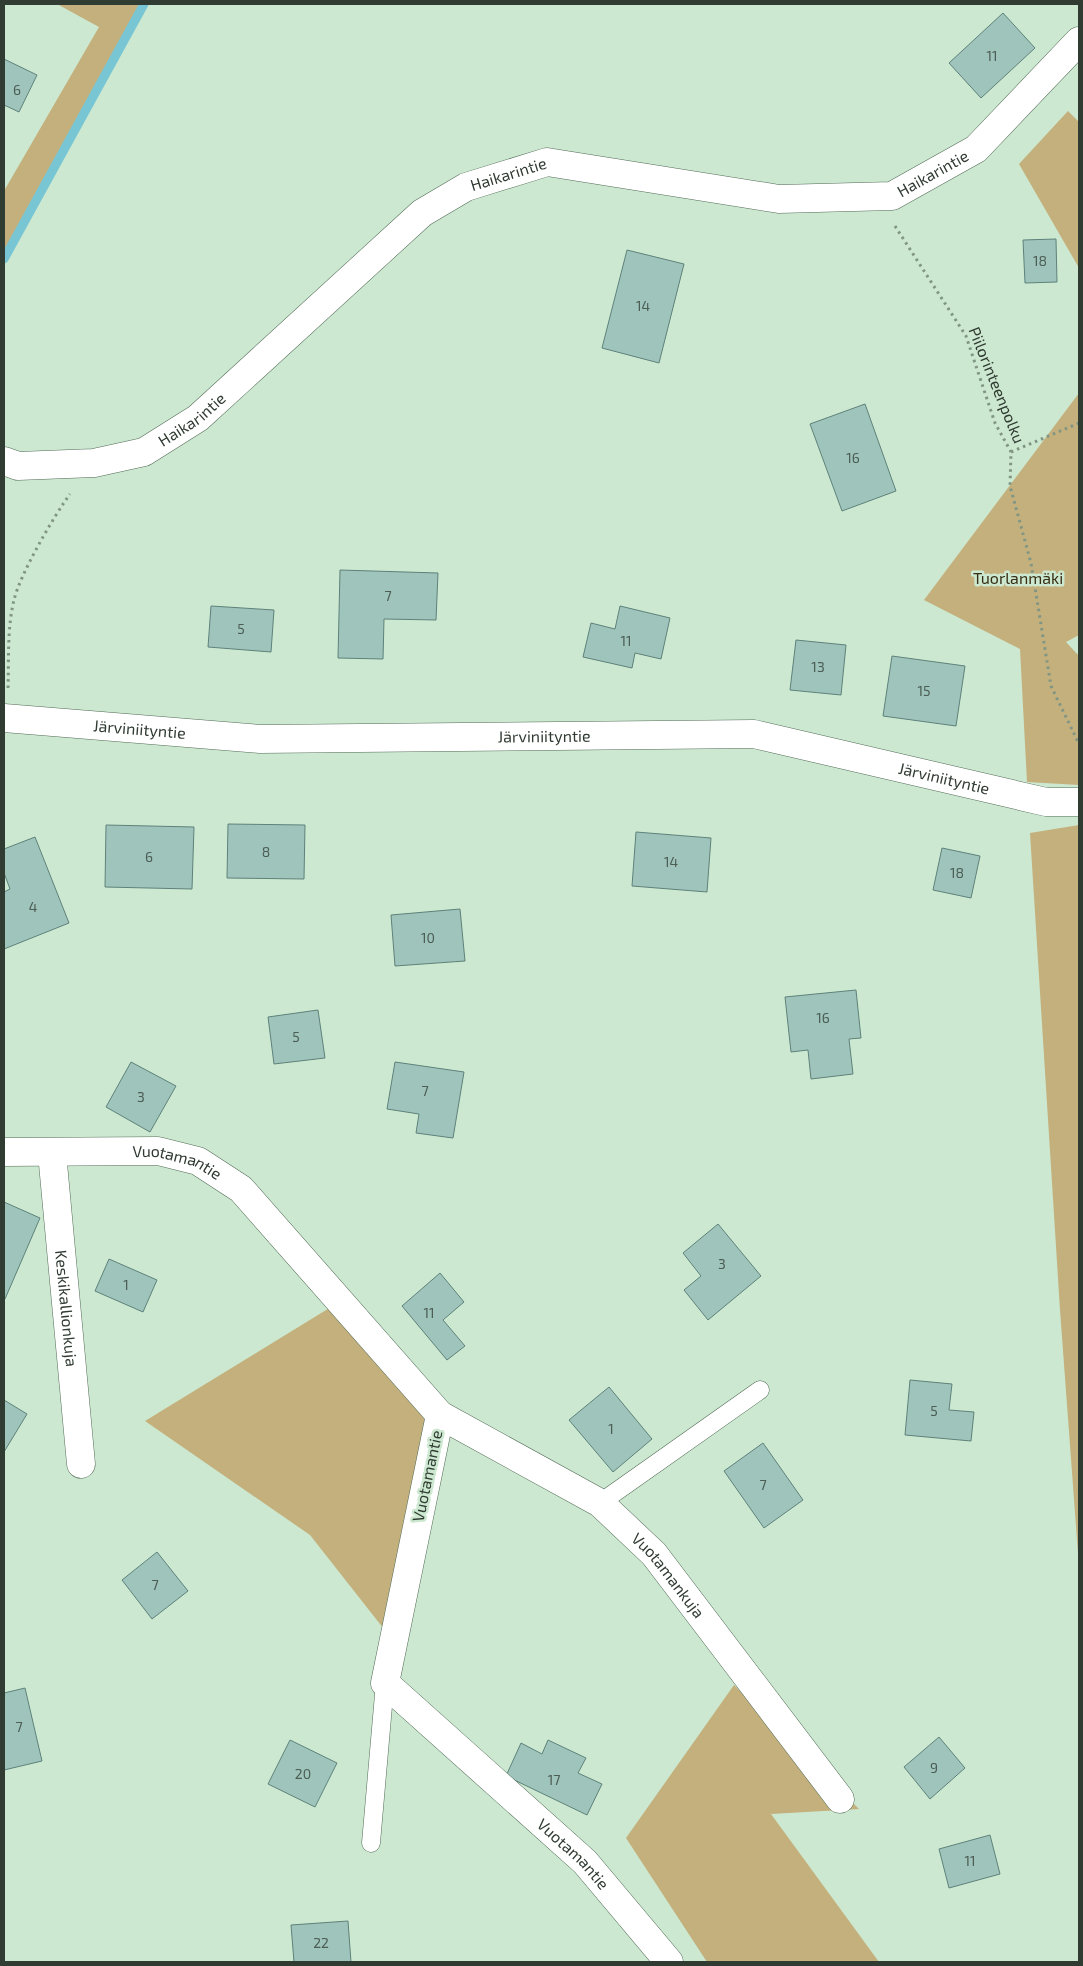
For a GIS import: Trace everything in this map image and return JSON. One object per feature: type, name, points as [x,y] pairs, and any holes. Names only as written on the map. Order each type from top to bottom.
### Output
[{"type":"street","name":"Haikarintie","points":[[4,461],[18,466],[94,462],[144,452],[198,418],[422,213],[466,187],[547,162],[779,199],[892,196],[976,149],[1079,41]]},
{"type":"street","name":"Järviniityntie","points":[[6,718],[260,739],[754,734],[1046,802],[1079,802]]},
{"type":"street","name":"Vuotamantie","points":[[4,1152],[158,1151],[198,1161],[241,1189],[440,1416],[385,1683],[585,1862],[669,1962]]},
{"type":"street","name":"Keskikallionkuja","points":[[52,1153],[81,1464]]},
{"type":"street","name":"Vuotamankuja","points":[[440,1416],[600,1503],[654,1554],[840,1799]]},
{"type":"lane","points":[[600,1503],[760,1390]]},
{"type":"lane","points":[[371,1843],[385,1683]]},
{"type":"path","name":"Piilorinteenpolku","points":[[902,219],[894,224],[966,336],[995,423],[1011,452],[1010,486],[1031,564],[1051,686],[1079,744]]},
{"type":"path","points":[[1011,452],[1079,423]]},
{"type":"path","points":[[6,718],[9,638],[14,599],[46,532],[72,492]]},
{"type":"green space","points":[[57,4],[144,4],[4,259],[4,191],[99,27]]},
{"type":"green space","points":[[1068,111],[1079,122],[1079,268],[1019,164]]},
{"type":"green space","name":"Tuorlanmäki","points":[[1079,393],[1079,635],[1066,642],[1079,656],[1079,785],[1027,782],[1020,649],[924,600]]},
{"type":"green space","points":[[1079,825],[1079,1567],[1060,1310],[1030,833]]},
{"type":"green space","points":[[331,1307],[428,1409],[402,1652],[310,1535],[145,1421]]},
{"type":"green space","points":[[734,1685],[859,1809],[771,1814],[879,1962],[707,1962],[626,1838]]},
{"type":"building","points":[[1003,13],[1035,48],[981,98],[949,63]]},
{"type":"building","points":[[4,59],[37,75],[19,112],[4,105]]},
{"type":"building","points":[[1056,239],[1057,282],[1025,283],[1023,240]]},
{"type":"building","points":[[627,250],[684,264],[659,363],[602,348]]},
{"type":"building","points":[[865,404],[896,491],[842,511],[810,424]]},
{"type":"building","points":[[340,570],[438,573],[436,620],[384,619],[383,659],[338,658]]},
{"type":"building","points":[[211,606],[274,610],[271,652],[208,647]]},
{"type":"building","points":[[620,606],[670,618],[661,659],[635,653],[632,668],[583,657],[591,623],[615,629]]},
{"type":"building","points":[[796,640],[846,645],[841,695],[790,690]]},
{"type":"building","points":[[892,656],[965,666],[956,726],[883,716]]},
{"type":"building","points":[[228,824],[305,825],[304,879],[227,878]]},
{"type":"building","points":[[106,825],[194,827],[192,889],[105,887]]},
{"type":"building","points":[[636,832],[711,838],[707,892],[632,886]]},
{"type":"building","points":[[35,837],[69,923],[4,949],[4,892],[10,889],[4,873],[4,849]]},
{"type":"building","points":[[942,848],[980,856],[971,898],[933,890]]},
{"type":"building","points":[[460,909],[465,961],[395,966],[391,915]]},
{"type":"building","points":[[856,990],[861,1038],[849,1039],[853,1074],[811,1079],[808,1050],[791,1052],[785,997]]},
{"type":"building","points":[[318,1010],[325,1058],[274,1064],[268,1017]]},
{"type":"building","points":[[131,1062],[176,1086],[150,1132],[106,1107]]},
{"type":"building","points":[[395,1062],[464,1072],[453,1138],[416,1133],[419,1114],[387,1109]]},
{"type":"building","points":[[4,1202],[40,1218],[5,1299],[4,1299]]},
{"type":"building","points":[[718,1224],[761,1276],[708,1320],[684,1290],[701,1276],[683,1253]]},
{"type":"building","points":[[109,1259],[157,1280],[143,1312],[95,1291]]},
{"type":"building","points":[[440,1273],[464,1302],[443,1320],[465,1346],[447,1360],[402,1306]]},
{"type":"building","points":[[910,1380],[952,1384],[949,1410],[974,1412],[971,1441],[905,1435]]},
{"type":"building","points":[[609,1387],[652,1439],[613,1472],[569,1420]]},
{"type":"building","points":[[4,1400],[27,1414],[4,1452]]},
{"type":"building","points":[[763,1443],[803,1500],[764,1528],[724,1471]]},
{"type":"building","points":[[157,1552],[188,1591],[152,1619],[122,1580]]},
{"type":"building","points":[[25,1688],[42,1761],[4,1770],[4,1693]]},
{"type":"building","points":[[939,1737],[965,1768],[930,1799],[904,1767]]},
{"type":"building","points":[[290,1740],[337,1763],[315,1807],[268,1784]]},
{"type":"building","points":[[548,1740],[586,1758],[578,1773],[602,1784],[587,1815],[506,1776],[521,1743],[542,1754]]},
{"type":"building","points":[[990,1835],[1000,1874],[949,1888],[939,1849]]},
{"type":"building","points":[[348,1921],[351,1962],[294,1962],[291,1925]]},
{"type":"waterway","points":[[4,259],[144,4]]}]
